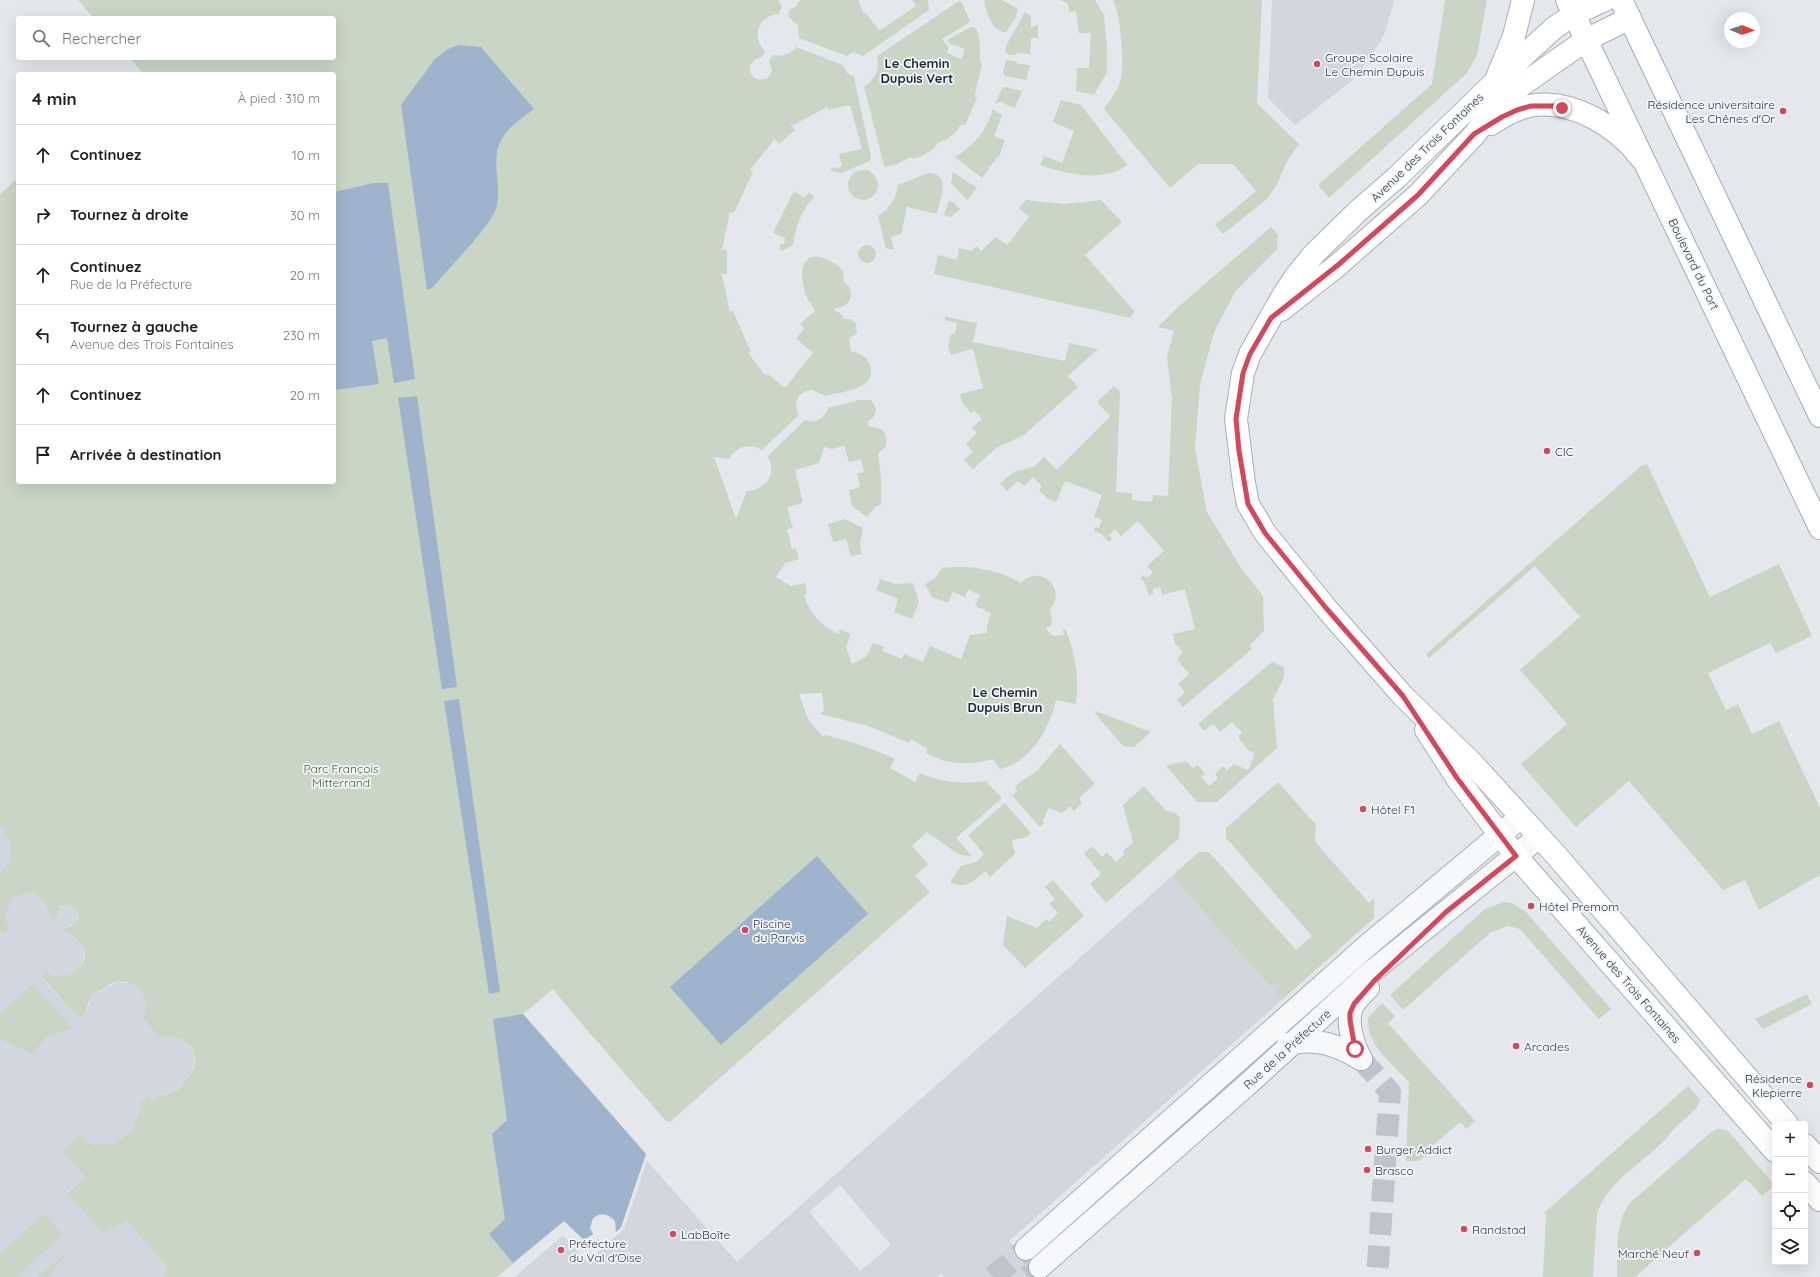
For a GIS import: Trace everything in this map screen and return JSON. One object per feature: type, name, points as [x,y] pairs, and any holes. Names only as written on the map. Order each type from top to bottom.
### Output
[{"type":"street","points":[[1495,82],[1514,36],[1523,0]]},
{"type":"street","name":"Avenue des Trois Fontaines","points":[[1605,0],[1571,7],[1558,25],[1495,82],[1396,178],[1359,210],[1314,254],[1284,294],[1250,354],[1243,373],[1238,400],[1236,419],[1239,451],[1248,504],[1265,533],[1297,573],[1403,696],[1472,763],[1540,837],[1784,1121]]},
{"type":"street","name":"Boulevard du Port","points":[[1571,7],[1820,528]]},
{"type":"street","points":[[1625,9],[1820,416]]},
{"type":"street","name":"Avenue des Trois Fontaines","points":[[1271,318],[1338,265],[1418,195],[1474,134],[1491,113],[1519,87],[1586,40],[1625,9]]},
{"type":"street","points":[[1474,134],[1517,110],[1531,106],[1553,106],[1583,113],[1598,121],[1626,141],[1647,166]]},
{"type":"street","name":"Avenue des Trois Fontaines","points":[[1403,696],[1457,778],[1516,856],[1772,1148]]},
{"type":"street","name":"Rue de la Préfecture","points":[[1026,1249],[1362,950],[1521,817]]},
{"type":"street","name":"Rue de la Préfecture","points":[[1040,1267],[1294,1043],[1370,973],[1540,837]]},
{"type":"street","points":[[1226,1070],[1264,1050],[1308,1041],[1331,1044],[1361,1059],[1355,1049],[1350,1026],[1350,1013],[1354,1004],[1375,980],[1446,912]]},
{"type":"street","points":[[1808,1148],[1820,1162]]},
{"type":"street","points":[[1808,1186],[1820,1200]]},
{"type":"shaded area","name":"Groupe Scolaire Le Chemin Dupuis","points":[[1272,0],[1394,0],[1386,30],[1378,45],[1360,71],[1349,83],[1295,125],[1268,98]]},
{"type":"shaded area","points":[[0,827],[6,828],[11,850],[9,862],[0,873]]},
{"type":"shaded area","points":[[1172,876],[1270,987],[1276,981],[1280,986],[1274,991],[1282,1000],[1009,1241],[1041,1277],[944,1277],[941,1273],[937,1277],[515,1277],[563,1235],[587,1262],[624,1229],[647,1161],[737,1262]],"holes":[[[840,1185],[891,1245],[860,1271],[809,1212]]]},
{"type":"shaded area","points":[[25,893],[37,894],[57,913],[59,909],[65,905],[73,906],[77,910],[78,914],[76,923],[66,926],[63,931],[80,942],[84,947],[85,952],[82,963],[77,972],[67,976],[57,977],[47,971],[41,977],[79,1019],[80,1017],[83,1018],[93,995],[117,982],[131,983],[139,988],[145,996],[147,1004],[146,1014],[168,1035],[177,1036],[187,1042],[194,1053],[194,1063],[191,1073],[177,1090],[153,1099],[149,1096],[139,1104],[143,1108],[140,1109],[130,1132],[112,1144],[100,1146],[89,1143],[80,1135],[85,1177],[67,1192],[127,1221],[168,1268],[163,1277],[0,1277],[0,930],[3,934],[7,925],[5,914],[12,898],[16,898]]},
{"type":"green space","name":"Parc François Mitterrand","points":[[78,0],[778,0],[782,6],[779,14],[766,18],[759,28],[758,39],[760,45],[765,51],[761,58],[756,59],[750,65],[751,73],[760,80],[768,78],[772,71],[769,61],[773,55],[786,55],[796,47],[843,65],[847,73],[854,77],[871,157],[870,161],[841,173],[830,169],[835,167],[837,169],[842,166],[839,154],[862,149],[850,105],[828,110],[827,107],[793,125],[789,121],[795,130],[779,144],[771,135],[774,140],[750,170],[753,172],[734,213],[730,212],[722,249],[716,249],[727,250],[727,274],[716,274],[722,275],[730,312],[733,311],[751,352],[748,353],[766,376],[768,374],[785,388],[813,353],[796,339],[804,329],[800,324],[815,311],[807,298],[804,289],[802,278],[803,267],[808,259],[813,257],[821,257],[834,263],[843,272],[844,282],[848,286],[851,294],[848,302],[841,307],[835,308],[835,311],[840,313],[844,319],[851,319],[856,324],[857,333],[849,339],[851,352],[858,353],[868,360],[871,371],[867,382],[852,390],[825,396],[813,390],[808,390],[801,394],[798,398],[796,406],[799,415],[762,450],[748,446],[735,451],[729,459],[714,457],[736,519],[747,491],[760,488],[768,480],[771,474],[771,462],[768,456],[805,420],[819,420],[828,408],[859,400],[871,400],[875,406],[876,412],[868,421],[869,427],[881,429],[886,437],[886,446],[878,454],[881,477],[881,504],[875,507],[867,517],[852,506],[849,490],[860,487],[857,473],[864,472],[861,459],[849,462],[844,446],[832,449],[824,447],[819,463],[795,470],[803,503],[787,507],[793,528],[787,529],[792,549],[796,548],[799,559],[785,563],[776,577],[791,586],[805,583],[807,594],[804,595],[806,601],[817,618],[827,628],[839,634],[840,630],[851,634],[846,647],[852,664],[867,656],[873,643],[884,647],[882,651],[902,659],[904,654],[923,662],[930,646],[961,659],[970,635],[987,633],[987,625],[991,613],[975,606],[980,595],[968,590],[965,597],[953,592],[948,603],[932,597],[925,584],[935,578],[942,568],[963,567],[983,569],[1002,574],[1021,583],[1029,577],[1044,577],[1054,588],[1056,595],[1054,603],[1049,610],[1051,613],[1052,624],[1046,629],[1053,636],[1064,635],[1063,630],[1065,629],[1069,638],[1077,675],[1076,704],[1056,700],[1049,722],[1037,743],[1021,759],[1011,765],[1000,769],[993,759],[976,763],[959,763],[942,760],[926,753],[928,749],[911,739],[909,743],[868,726],[820,714],[824,711],[822,693],[799,694],[808,719],[823,737],[825,735],[852,742],[895,759],[890,768],[915,782],[920,773],[937,779],[953,782],[986,781],[1002,798],[956,838],[971,855],[969,857],[958,854],[927,832],[912,846],[928,864],[915,876],[930,892],[670,1122],[666,1121],[553,989],[523,1014],[646,1154],[621,1227],[616,1232],[615,1221],[610,1216],[604,1214],[593,1218],[590,1228],[593,1234],[584,1240],[564,1221],[497,1277],[163,1277],[168,1268],[127,1221],[102,1232],[67,1193],[85,1177],[62,1151],[80,1135],[89,1143],[95,1145],[112,1144],[130,1132],[140,1109],[142,1108],[139,1104],[149,1096],[153,1100],[153,1098],[172,1093],[178,1089],[192,1072],[195,1059],[194,1052],[191,1047],[181,1038],[174,1036],[160,1037],[143,1019],[146,1005],[142,992],[131,983],[114,982],[95,993],[88,1004],[83,1018],[80,1017],[79,1019],[41,976],[47,971],[62,977],[69,975],[76,971],[84,959],[85,952],[83,946],[74,937],[63,931],[66,926],[71,926],[78,919],[77,912],[73,907],[67,905],[60,907],[57,916],[52,919],[45,904],[39,896],[30,893],[22,894],[12,898],[6,912],[7,923],[10,928],[3,934],[0,930],[0,873],[9,862],[11,850],[9,840],[4,833],[5,828],[0,827],[0,194],[16,180],[16,484],[336,484],[336,72],[142,72],[132,60],[336,60],[336,16],[92,16]]},
{"type":"green space","points":[[800,0],[858,0],[864,14],[866,13],[879,31],[916,6],[912,0],[928,0],[929,10],[863,56],[854,52],[847,56],[799,38],[798,26],[788,16],[790,9],[796,7]]},
{"type":"green space","points":[[984,0],[1002,0],[1018,9],[1015,19],[1006,32],[997,29],[993,25],[986,10]]},
{"type":"green space","points":[[1060,0],[1095,0],[1104,15],[1107,47],[1107,72],[1094,95],[1076,91],[1077,68],[1089,68],[1091,33],[1079,33],[1076,11],[1069,12],[1068,4]]},
{"type":"green space","points":[[1113,0],[1262,0],[1257,103],[1299,144],[1287,161],[1277,184],[1267,199],[1223,234],[1215,225],[1256,191],[1233,164],[1198,164],[1170,188],[1104,109],[1118,87],[1122,71],[1120,27]]},
{"type":"green space","points":[[1445,0],[1487,0],[1477,55],[1467,73],[1329,198],[1318,185],[1432,84]]},
{"type":"green space","points":[[959,1],[962,3],[970,22],[942,39],[949,48],[947,53],[961,59],[965,49],[950,44],[947,40],[971,27],[976,28],[980,48],[980,61],[982,64],[975,94],[977,98],[965,125],[960,125],[957,131],[947,139],[938,143],[933,149],[922,156],[913,159],[910,157],[897,164],[886,167],[884,165],[864,87],[872,80],[876,73],[878,65],[877,56]]},
{"type":"green space","points":[[1025,12],[1031,16],[1031,27],[1038,25],[1038,38],[1031,38],[1030,54],[1017,53],[1015,55],[1008,55],[1005,51],[1007,44]]},
{"type":"green space","points":[[1006,60],[1014,61],[1019,64],[1030,65],[1026,80],[1005,76],[1003,72]]},
{"type":"green space","points":[[1005,87],[1022,91],[1015,108],[1000,102],[995,104],[1002,88]]},
{"type":"green space","points":[[1061,100],[1081,105],[1127,165],[1118,171],[1107,174],[1085,175],[1073,174],[1040,165],[1044,156],[1062,163],[1074,131],[1053,122]]},
{"type":"green space","points":[[993,109],[1002,115],[994,136],[1005,140],[999,157],[997,157],[982,178],[955,157],[974,143],[979,137],[987,124]]},
{"type":"green space","points":[[863,170],[869,171],[877,179],[877,191],[869,199],[863,200],[857,199],[849,191],[848,185],[849,179],[857,171]]},
{"type":"green space","points":[[953,172],[977,188],[967,200],[951,183]]},
{"type":"green space","points":[[928,173],[935,174],[940,177],[942,182],[943,188],[937,214],[907,207],[901,234],[891,237],[894,250],[886,248],[878,216],[892,203],[896,195],[898,185]]},
{"type":"green space","points":[[794,191],[804,198],[809,192],[814,197],[805,208],[800,219],[793,245],[782,251],[779,249],[781,244],[784,244],[785,238],[773,233]]},
{"type":"green space","points":[[1026,200],[1064,204],[1101,200],[1122,222],[1085,255],[1135,312],[1130,318],[934,274],[938,255],[957,260],[959,248],[971,251],[977,246],[981,251],[996,237],[1007,245],[1029,217],[1019,208]]},
{"type":"green space","points":[[949,201],[952,201],[960,209],[951,217],[944,215]]},
{"type":"green space","points":[[1271,227],[1278,235],[1277,249],[1235,292],[1214,332],[1200,385],[1195,449],[1207,512],[1241,568],[1263,596],[1264,631],[1249,646],[1252,649],[1183,707],[1177,700],[1185,692],[1178,684],[1189,674],[1177,659],[1183,653],[1175,643],[1173,634],[1195,629],[1185,589],[1162,595],[1160,587],[1153,589],[1153,594],[1149,595],[1146,585],[1140,578],[1144,575],[1147,578],[1153,573],[1147,566],[1164,551],[1138,521],[1121,536],[1115,529],[1109,535],[1112,539],[1109,542],[1102,534],[1094,531],[1095,527],[1099,528],[1102,520],[1094,517],[1102,495],[1065,481],[1056,502],[1048,499],[1039,490],[1042,487],[1033,477],[1024,486],[1018,481],[1007,491],[1000,483],[1014,472],[1034,467],[1044,457],[1057,470],[1111,416],[1098,404],[1099,400],[1114,386],[1120,392],[1116,492],[1132,493],[1132,500],[1152,502],[1153,495],[1168,496],[1172,399],[1167,357],[1174,331],[1158,327],[1177,308]]},
{"type":"green space","points":[[867,245],[873,248],[876,254],[873,260],[867,263],[861,260],[858,254],[861,248]]},
{"type":"green space","points":[[931,314],[977,323],[973,342],[1065,361],[1069,343],[1098,349],[1068,376],[1078,387],[1024,435],[996,448],[973,469],[964,460],[973,452],[966,444],[977,433],[972,428],[982,419],[974,410],[971,413],[962,402],[960,394],[983,388],[973,349],[951,355],[948,346],[951,334],[955,334],[957,323],[945,320],[945,317]]},
{"type":"green space","points":[[1647,464],[1710,597],[1779,564],[1812,636],[1776,653],[1770,643],[1708,673],[1726,710],[1738,704],[1752,734],[1779,721],[1820,808],[1820,875],[1759,910],[1745,880],[1723,890],[1629,781],[1576,827],[1521,764],[1567,724],[1520,670],[1580,617],[1535,566],[1429,658],[1426,654],[1641,466]]},
{"type":"green space","points":[[845,519],[863,528],[860,545],[862,554],[851,556],[846,539],[833,542],[828,524]]},
{"type":"green space","points":[[880,579],[895,584],[913,583],[919,602],[912,619],[894,612],[898,599],[876,590]]},
{"type":"green space","points":[[1272,662],[1284,667],[1284,677],[1273,700],[1277,748],[1217,802],[1197,802],[1166,766],[1186,761],[1193,768],[1198,765],[1205,774],[1201,777],[1209,786],[1218,778],[1215,774],[1223,766],[1227,770],[1234,764],[1247,770],[1249,769],[1255,753],[1249,751],[1238,737],[1242,733],[1232,722],[1220,732],[1213,724],[1204,731],[1198,724]]},
{"type":"green space","points":[[1096,711],[1151,732],[1134,747],[1123,746],[1095,713]]},
{"type":"green space","points":[[1060,744],[1095,784],[1079,798],[1082,803],[1074,811],[1070,806],[1062,813],[1048,808],[1043,821],[1044,823],[1040,827],[1008,791],[1013,795],[1017,791],[1015,786],[1038,770]]},
{"type":"green space","points":[[1278,782],[1316,825],[1315,842],[1369,903],[1374,898],[1374,918],[1282,1000],[1274,991],[1280,986],[1276,982],[1270,987],[1172,876],[1199,852],[1209,852],[1296,950],[1312,936],[1226,838],[1226,828]]},
{"type":"green space","points":[[1144,786],[1166,811],[1175,813],[1180,818],[1179,838],[1106,903],[1090,884],[1101,874],[1084,853],[1092,846],[1102,857],[1107,852],[1116,862],[1125,854],[1123,851],[1133,843],[1123,805]]},
{"type":"green space","points":[[1005,803],[1031,833],[1027,837],[1012,840],[1015,854],[990,877],[985,871],[973,881],[965,885],[950,882],[961,866],[976,862],[984,854],[968,835]]},
{"type":"green space","points":[[1053,880],[1084,916],[1025,968],[1003,945],[1007,916],[1037,928],[1046,919],[1049,922],[1058,913],[1049,904],[1055,899],[1045,887]]},
{"type":"green space","points":[[1504,902],[1512,903],[1526,912],[1611,1009],[1599,1019],[1520,929],[1508,926],[1491,932],[1403,1010],[1390,995],[1485,909]]},
{"type":"green space","points":[[33,984],[71,1027],[46,1037],[32,1054],[0,1039],[0,1013]]},
{"type":"green space","points":[[1807,994],[1812,1004],[1763,1029],[1755,1019]]},
{"type":"green space","points":[[1382,1003],[1395,1016],[1388,1023],[1475,1121],[1467,1129],[1460,1122],[1425,1152],[1427,1154],[1419,1161],[1406,1161],[1409,1082],[1381,1053],[1371,1037],[1368,1028],[1368,1018]]},
{"type":"green space","points":[[1688,1086],[1700,1100],[1696,1108],[1664,1141],[1617,1182],[1602,1202],[1597,1213],[1593,1277],[1543,1277],[1546,1215],[1544,1213]]},
{"type":"green space","points":[[1717,1129],[1728,1131],[1770,1180],[1772,1183],[1771,1188],[1762,1196],[1746,1179],[1635,1277],[1617,1277],[1619,1228],[1622,1218],[1631,1202],[1710,1133]]},
{"type":"green space","points":[[44,1214],[63,1235],[16,1277],[0,1277],[0,1253]]},
{"type":"green space","points":[[63,1255],[65,1257],[47,1277],[38,1277]]},
{"type":"water","points":[[459,45],[481,47],[534,109],[509,129],[500,143],[496,162],[498,201],[492,217],[467,249],[432,288],[427,290],[401,105],[435,59],[448,49]]},
{"type":"water","points":[[374,183],[388,183],[415,379],[394,383],[387,338],[372,341],[379,384],[336,390],[336,192]]},
{"type":"water","points":[[417,396],[457,687],[442,689],[398,398]]},
{"type":"water","points":[[459,699],[500,992],[489,994],[444,701]]},
{"type":"water","points":[[817,856],[868,914],[721,1045],[670,987]]},
{"type":"water","points":[[523,1014],[646,1154],[621,1227],[616,1232],[615,1221],[610,1216],[604,1214],[593,1218],[590,1228],[593,1234],[584,1240],[564,1221],[513,1263],[489,1234],[505,1219],[492,1134],[507,1120],[493,1019]]},
{"type":"tunnel","points":[[1361,1059],[1390,1092],[1377,1277]]},
{"type":"tunnel","points":[[993,1277],[1026,1249]]},
{"type":"tunnel","points":[[1028,1277],[1040,1267]]},
{"type":"place","name":"Groupe Scolaire Le Chemin Dupuis","points":[[1317,64]]},
{"type":"place","name":"Résidence universitaire Les Chênes d'Or","points":[[1783,111]]},
{"type":"place","name":"CIC","points":[[1547,451]]},
{"type":"place","name":"Hôtel F1","points":[[1363,809]]},
{"type":"place","name":"Hôtel Premom","points":[[1531,906]]},
{"type":"place","name":"Piscine du Parvis","points":[[745,930]]},
{"type":"place","name":"Arcades","points":[[1516,1046]]},
{"type":"place","name":"Résidence Klepierre","points":[[1810,1085]]},
{"type":"place","name":"Burger Addict","points":[[1368,1149]]},
{"type":"place","name":"Brasco","points":[[1367,1170]]},
{"type":"place","name":"Randstad","points":[[1464,1229]]},
{"type":"place","name":"LabBoîte","points":[[673,1234]]},
{"type":"place","name":"Préfecture du Val d'Oise","points":[[561,1250]]},
{"type":"place","name":"Marché Neuf","points":[[1697,1253]]},
{"type":"district","name":"Le Chemin Dupuis Vert","points":[[917,70]]},
{"type":"district","name":"Le Chemin Dupuis Brun","points":[[1005,700]]},
{"type":"route","points":[[1355,1049],[1350,1026],[1350,1013],[1354,1004],[1375,980],[1446,912],[1516,856],[1457,778],[1403,696],[1297,573],[1265,533],[1248,504],[1239,451],[1236,419],[1243,373],[1250,354],[1271,318],[1338,265],[1418,195],[1474,134],[1517,110],[1531,106],[1553,106],[1562,108]]}]
